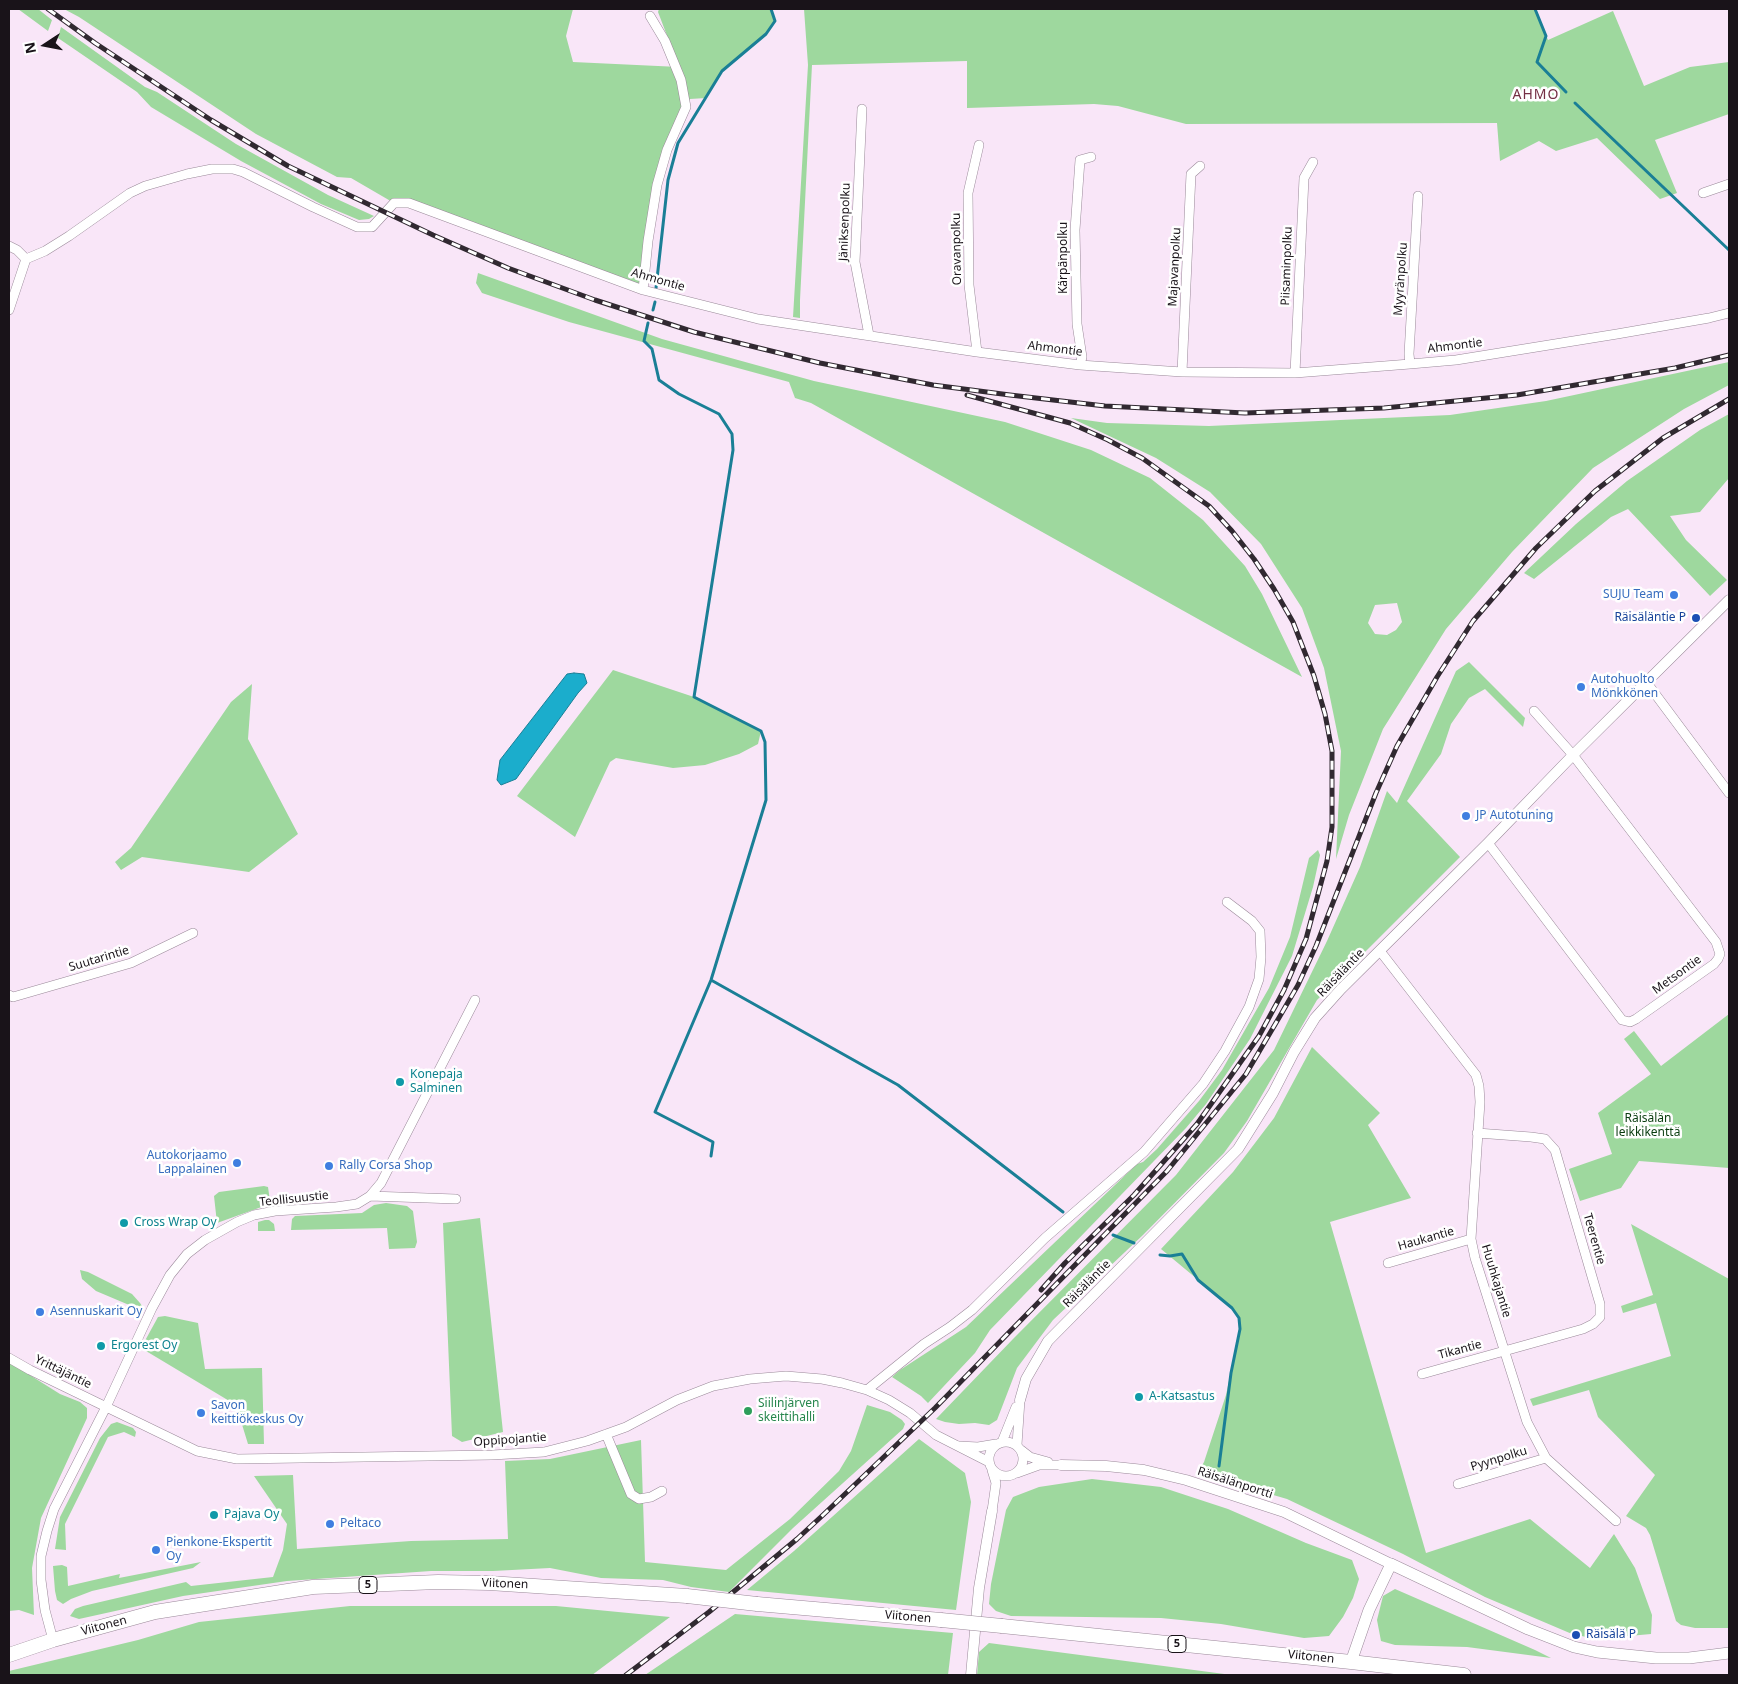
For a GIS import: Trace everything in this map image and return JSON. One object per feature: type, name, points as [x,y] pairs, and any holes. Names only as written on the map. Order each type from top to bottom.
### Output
[{"type":"highway","name":"Viitonen","points":[[9,1655],[53,1640],[155,1612],[313,1587],[438,1582],[489,1583],[688,1596],[1352,1662]]},
{"type":"highway","name":"5","points":[[1352,1662],[1464,1675]]},
{"type":"main road","points":[[1391,1564],[1528,1629],[1574,1648],[1656,1658],[1690,1658],[1729,1653]]},
{"type":"main road","name":"Viitonen","points":[[1352,1662],[1369,1610],[1391,1564]]},
{"type":"street","points":[[643,290],[648,241],[666,150],[686,107],[681,80],[665,41],[650,16]]},
{"type":"street","name":"Jäniksenpolku","points":[[862,109],[855,262],[869,335]]},
{"type":"street","name":"Oravanpolku","points":[[977,352],[969,285],[968,193],[979,145]]},
{"type":"street","name":"Kärpänpolku","points":[[1080,365],[1082,357],[1077,324],[1075,230],[1080,160],[1091,157]]},
{"type":"street","name":"Piisaminpolku","points":[[1295,373],[1304,178],[1313,162]]},
{"type":"street","name":"Majavanpolku","points":[[1182,372],[1191,174],[1200,166]]},
{"type":"street","name":"Ahmontie","points":[[26,259],[69,236],[130,192],[144,186],[187,174],[212,169],[233,169],[358,227],[372,227],[394,202],[409,203],[643,290],[758,319],[977,352],[1080,365],[1182,372],[1295,373],[1410,364],[1456,360],[1617,334],[1729,313]]},
{"type":"street","points":[[1703,194],[1729,184]]},
{"type":"street","name":"Myyränpolku","points":[[1410,364],[1418,196]]},
{"type":"street","points":[[9,246],[17,250],[26,259],[9,310]]},
{"type":"street","name":"Räisäläntie","points":[[1020,1400],[1026,1379],[1048,1341],[1238,1149],[1273,1093],[1294,1052],[1315,1018],[1573,755],[1729,600]]},
{"type":"street","points":[[1647,683],[1729,794]]},
{"type":"street","points":[[1534,711],[1573,755]]},
{"type":"street","name":"Metsontie","points":[[1488,843],[1622,1020],[1630,1022],[1635,1020],[1716,962],[1720,954],[1716,942],[1573,755]]},
{"type":"street","points":[[867,1390],[924,1344],[972,1310],[1051,1232],[1144,1152],[1204,1084],[1225,1051],[1249,1006],[1259,978],[1261,957],[1260,932],[1246,916],[1227,902]]},
{"type":"street","name":"Suutarintie","points":[[9,995],[13,997],[131,963],[193,933]]},
{"type":"street","name":"Huuhkajantie","points":[[1380,951],[1476,1075],[1480,1102],[1471,1239],[1475,1258],[1527,1422],[1546,1458],[1616,1521]]},
{"type":"street","points":[[370,1196],[381,1183],[476,1000]]},
{"type":"street","name":"Teerentie","points":[[1477,1133],[1531,1136],[1545,1139],[1554,1150],[1600,1304],[1600,1317],[1593,1324],[1583,1329],[1505,1351]]},
{"type":"street","points":[[370,1196],[456,1199]]},
{"type":"street","name":"Teollisuustie","points":[[53,1640],[45,1610],[41,1580],[41,1556],[46,1531],[54,1509],[170,1275],[187,1254],[205,1240],[232,1224],[254,1215],[275,1211],[357,1204],[370,1196]]},
{"type":"street","name":"Haukantie","points":[[1388,1263],[1471,1239]]},
{"type":"street","name":"Tikantie","points":[[1422,1374],[1505,1351]]},
{"type":"street","name":"Yrittäjäntie","points":[[9,1358],[106,1407]]},
{"type":"street","name":"Oppipojantie","points":[[106,1407],[197,1451],[227,1458],[250,1460],[492,1455],[544,1452],[587,1442],[626,1427],[678,1400],[714,1386],[750,1379],[786,1376],[842,1382],[867,1390],[896,1404],[936,1435],[990,1466]]},
{"type":"street","points":[[971,1675],[979,1588],[996,1483],[990,1466],[989,1452],[999,1443],[1020,1400]]},
{"type":"street","points":[[992,1512],[1001,1484],[1022,1466],[1023,1460],[1019,1448],[1020,1400]]},
{"type":"street","points":[[606,1434],[631,1494],[639,1499],[651,1497],[662,1491]]},
{"type":"street","points":[[956,1446],[978,1447],[1007,1441],[1030,1457],[1060,1465]]},
{"type":"street","name":"Pyynpolku","points":[[1458,1484],[1546,1458]]},
{"type":"street","points":[[990,1466],[1003,1476],[1012,1475],[1039,1465],[1060,1465]]},
{"type":"street","name":"Räisälänportti","points":[[1060,1465],[1106,1466],[1144,1470],[1186,1480],[1284,1512],[1391,1564]]},
{"type":"green space","points":[[18,9],[38,9],[52,20],[48,31]]},
{"type":"green space","points":[[64,9],[573,9],[566,36],[573,62],[679,67],[658,12],[659,9],[771,9],[775,21],[766,34],[722,71],[706,98],[690,99],[686,107],[667,150],[643,290],[451,219],[394,203],[351,178],[337,177],[256,134]]},
{"type":"green space","points":[[804,9],[1535,9],[1548,40],[1613,11],[1644,86],[1690,67],[1729,62],[1729,114],[1655,140],[1677,193],[1660,199],[1597,138],[1556,151],[1539,141],[1500,161],[1497,123],[1186,124],[1118,106],[1094,104],[967,108],[967,61],[812,65],[800,318],[793,317],[808,65]]},
{"type":"green space","points":[[61,27],[145,87],[157,92],[236,144],[328,195],[374,216],[369,219],[359,220],[321,204],[241,161],[151,107],[137,92],[58,38]]},
{"type":"green space","points":[[478,273],[662,339],[814,381],[1005,422],[1091,450],[1150,478],[1203,520],[1245,566],[1262,594],[1302,677],[811,403],[795,398],[789,382],[569,322],[482,293],[476,283]]},
{"type":"green space","points":[[1729,362],[1729,385],[1684,409],[1593,468],[1512,552],[1446,629],[1383,729],[1349,815],[1336,859],[1341,751],[1324,668],[1302,608],[1261,544],[1210,492],[1156,458],[1071,418],[1107,423],[1209,426],[1450,415],[1546,401]],"holes":[[[1397,603],[1402,622],[1396,630],[1387,635],[1375,634],[1368,623],[1375,605]]]},
{"type":"green space","points":[[1729,414],[1729,478],[1700,512],[1670,516],[1686,540],[1727,580],[1710,596],[1628,509],[1611,517],[1534,579],[1524,573],[1576,524],[1627,481],[1700,430]]},
{"type":"green space","points":[[1469,662],[1525,718],[1523,727],[1485,689],[1469,698],[1451,724],[1441,754],[1407,801],[1460,857],[1317,1000],[1247,1121],[1224,1153],[1143,1235],[1053,1320],[1017,1368],[997,1420],[989,1425],[975,1423],[959,1424],[936,1419],[1176,1175],[1274,1050],[1327,941],[1360,867],[1387,791],[1397,803],[1456,671]]},
{"type":"green space","points":[[613,670],[694,697],[761,731],[758,744],[739,754],[705,765],[673,768],[616,758],[610,762],[575,837],[517,796]]},
{"type":"green space","points":[[252,684],[248,739],[298,834],[249,872],[142,857],[121,870],[115,862],[131,848],[231,702]]},
{"type":"green space","points":[[1318,850],[1320,855],[1313,887],[1292,956],[1250,1039],[1206,1104],[1186,1128],[990,1330],[975,1353],[928,1403],[921,1396],[892,1377],[966,1327],[1137,1164],[1143,1162],[1157,1149],[1199,1101],[1222,1070],[1269,988],[1290,937],[1309,858]]},
{"type":"green space","name":"Räisälän leikkikenttä","points":[[1729,1014],[1729,1168],[1639,1161],[1621,1188],[1580,1201],[1569,1169],[1612,1154],[1598,1113],[1651,1074],[1624,1039],[1634,1031],[1661,1066]]},
{"type":"green space","points":[[1312,1047],[1380,1113],[1368,1125],[1411,1198],[1330,1222],[1426,1553],[1530,1519],[1590,1568],[1614,1534],[1635,1568],[1652,1615],[1651,1634],[1596,1639],[1572,1634],[1485,1597],[1403,1554],[1287,1499],[1198,1473],[1204,1462],[1226,1395],[1240,1329],[1239,1318],[1232,1308],[1161,1249],[1233,1172],[1274,1118]]},
{"type":"green space","points":[[268,1187],[270,1201],[267,1205],[217,1223],[214,1196],[219,1192]]},
{"type":"green space","points":[[386,1203],[407,1206],[413,1211],[417,1242],[415,1248],[389,1249],[387,1228],[291,1230],[292,1219],[295,1216],[362,1213],[374,1205]]},
{"type":"green space","points":[[480,1218],[503,1432],[462,1442],[452,1436],[443,1223]]},
{"type":"green space","points":[[269,1220],[274,1224],[275,1231],[258,1231],[258,1222]]},
{"type":"green space","points":[[1631,1224],[1729,1279],[1729,1628],[1695,1628],[1681,1625],[1676,1621],[1650,1535],[1646,1528],[1626,1516],[1655,1475],[1598,1417],[1589,1390],[1533,1406],[1530,1399],[1671,1356],[1656,1303],[1623,1313],[1621,1306],[1653,1295]]},
{"type":"green space","points":[[80,1270],[88,1272],[132,1294],[142,1306],[141,1310],[96,1291],[82,1279]]},
{"type":"green space","points":[[165,1316],[198,1323],[205,1369],[262,1368],[264,1444],[248,1444],[236,1405],[141,1348],[158,1317]]},
{"type":"green space","points":[[9,1362],[60,1394],[80,1402],[87,1408],[87,1418],[41,1518],[32,1568],[34,1615],[19,1610],[9,1611]]},
{"type":"green space","points":[[867,1405],[890,1412],[902,1420],[905,1424],[903,1429],[793,1528],[729,1592],[691,1587],[663,1580],[601,1578],[550,1568],[493,1571],[431,1571],[287,1581],[183,1596],[79,1619],[70,1616],[75,1609],[83,1606],[186,1582],[191,1586],[273,1577],[283,1550],[287,1524],[254,1476],[293,1475],[297,1549],[411,1541],[508,1539],[505,1461],[550,1459],[641,1440],[645,1562],[726,1570],[790,1519],[839,1471],[851,1451]]},
{"type":"green space","points":[[117,1422],[133,1428],[136,1432],[135,1437],[124,1432],[108,1437],[65,1524],[66,1550],[55,1549],[60,1517],[100,1438],[111,1424]]},
{"type":"green space","points":[[919,1439],[965,1473],[971,1502],[956,1610],[747,1590],[794,1551]]},
{"type":"green space","points":[[1092,1479],[1161,1487],[1228,1509],[1306,1543],[1352,1560],[1359,1579],[1353,1598],[1343,1617],[1329,1636],[1304,1638],[1221,1624],[1161,1618],[1011,1616],[996,1611],[989,1604],[991,1584],[1006,1510],[1013,1497],[1039,1487]]},
{"type":"green space","points":[[201,1562],[193,1568],[92,1591],[63,1604],[57,1600],[53,1566],[62,1565],[67,1567],[68,1586],[120,1574],[119,1578]]},
{"type":"green space","points":[[1395,1589],[1551,1658],[1467,1647],[1395,1645],[1381,1641],[1377,1620],[1383,1596]]},
{"type":"green space","points":[[350,1606],[556,1606],[670,1617],[592,1675],[9,1675],[9,1671],[138,1640],[199,1622]]},
{"type":"green space","points":[[735,1614],[953,1633],[948,1675],[645,1675]]},
{"type":"green space","points":[[989,1643],[1232,1675],[977,1675],[979,1652]]},
{"type":"water","points":[[567,674],[584,674],[587,683],[516,779],[501,785],[497,780],[500,760]]},
{"type":"waterway","points":[[656,288],[668,180],[678,143],[722,71],[766,34],[775,21],[771,9]]},
{"type":"waterway","points":[[1535,9],[1546,36],[1537,62],[1566,92]]},
{"type":"waterway","points":[[1575,103],[1729,250]]},
{"type":"waterway","points":[[653,310],[655,302]]},
{"type":"waterway","points":[[648,323],[644,341],[652,349],[659,380],[679,394],[719,414],[732,434],[733,450],[694,697],[761,731],[765,742],[766,800],[711,980],[655,1112],[713,1142],[711,1156]]},
{"type":"waterway","points":[[711,980],[898,1085],[1063,1212]]},
{"type":"waterway","points":[[1113,1235],[1134,1243]]},
{"type":"waterway","points":[[1160,1255],[1182,1254],[1198,1280],[1232,1308],[1239,1318],[1240,1329],[1231,1373],[1219,1466]]},
{"type":"railway","points":[[48,9],[95,43],[211,120],[288,166],[433,235],[508,268],[595,300],[694,332],[820,363],[933,385],[1010,395],[1105,406],[1245,413],[1384,408],[1517,395],[1675,368],[1729,355]]},
{"type":"railway","points":[[967,395],[1070,423],[1108,440],[1142,458],[1209,506],[1254,559],[1293,622],[1314,676],[1325,714],[1332,751],[1332,827],[1327,861],[1306,939],[1284,990],[1259,1036],[1197,1124],[1134,1195],[1065,1263],[1041,1290]]},
{"type":"railway","points":[[626,1675],[709,1612],[823,1515],[935,1408],[1167,1171],[1246,1074],[1298,985],[1316,946],[1376,793],[1397,746],[1437,677],[1473,621],[1536,548],[1595,491],[1663,438],[1729,399]]},
{"type":"place","name":"SUJU Team","points":[[1674,595]]},
{"type":"place","name":"Räisäläntie P","points":[[1696,618]]},
{"type":"place","name":"Autohuolto Mönkkönen","points":[[1581,687]]},
{"type":"place","name":"JP Autotuning","points":[[1466,816]]},
{"type":"place","name":"Konepaja Salminen","points":[[400,1082]]},
{"type":"place","name":"Autokorjaamo Lappalainen","points":[[237,1163]]},
{"type":"place","name":"Rally Corsa Shop","points":[[329,1166]]},
{"type":"place","name":"Cross Wrap Oy","points":[[124,1223]]},
{"type":"place","name":"Asennuskarit Oy","points":[[40,1312]]},
{"type":"place","name":"Ergorest Oy","points":[[101,1346]]},
{"type":"place","name":"A-Katsastus","points":[[1139,1397]]},
{"type":"place","name":"Siilinjärven skeittihalli","points":[[748,1411]]},
{"type":"place","name":"Savon keittiökeskus Oy","points":[[201,1413]]},
{"type":"place","name":"Pajava Oy","points":[[214,1515]]},
{"type":"place","name":"Peltaco","points":[[330,1524]]},
{"type":"place","name":"Pienkone-Ekspertit Oy","points":[[156,1550]]},
{"type":"place","name":"Räisälä P","points":[[1576,1635]]},
{"type":"district","name":"AHMO","points":[[1536,95]]}]
